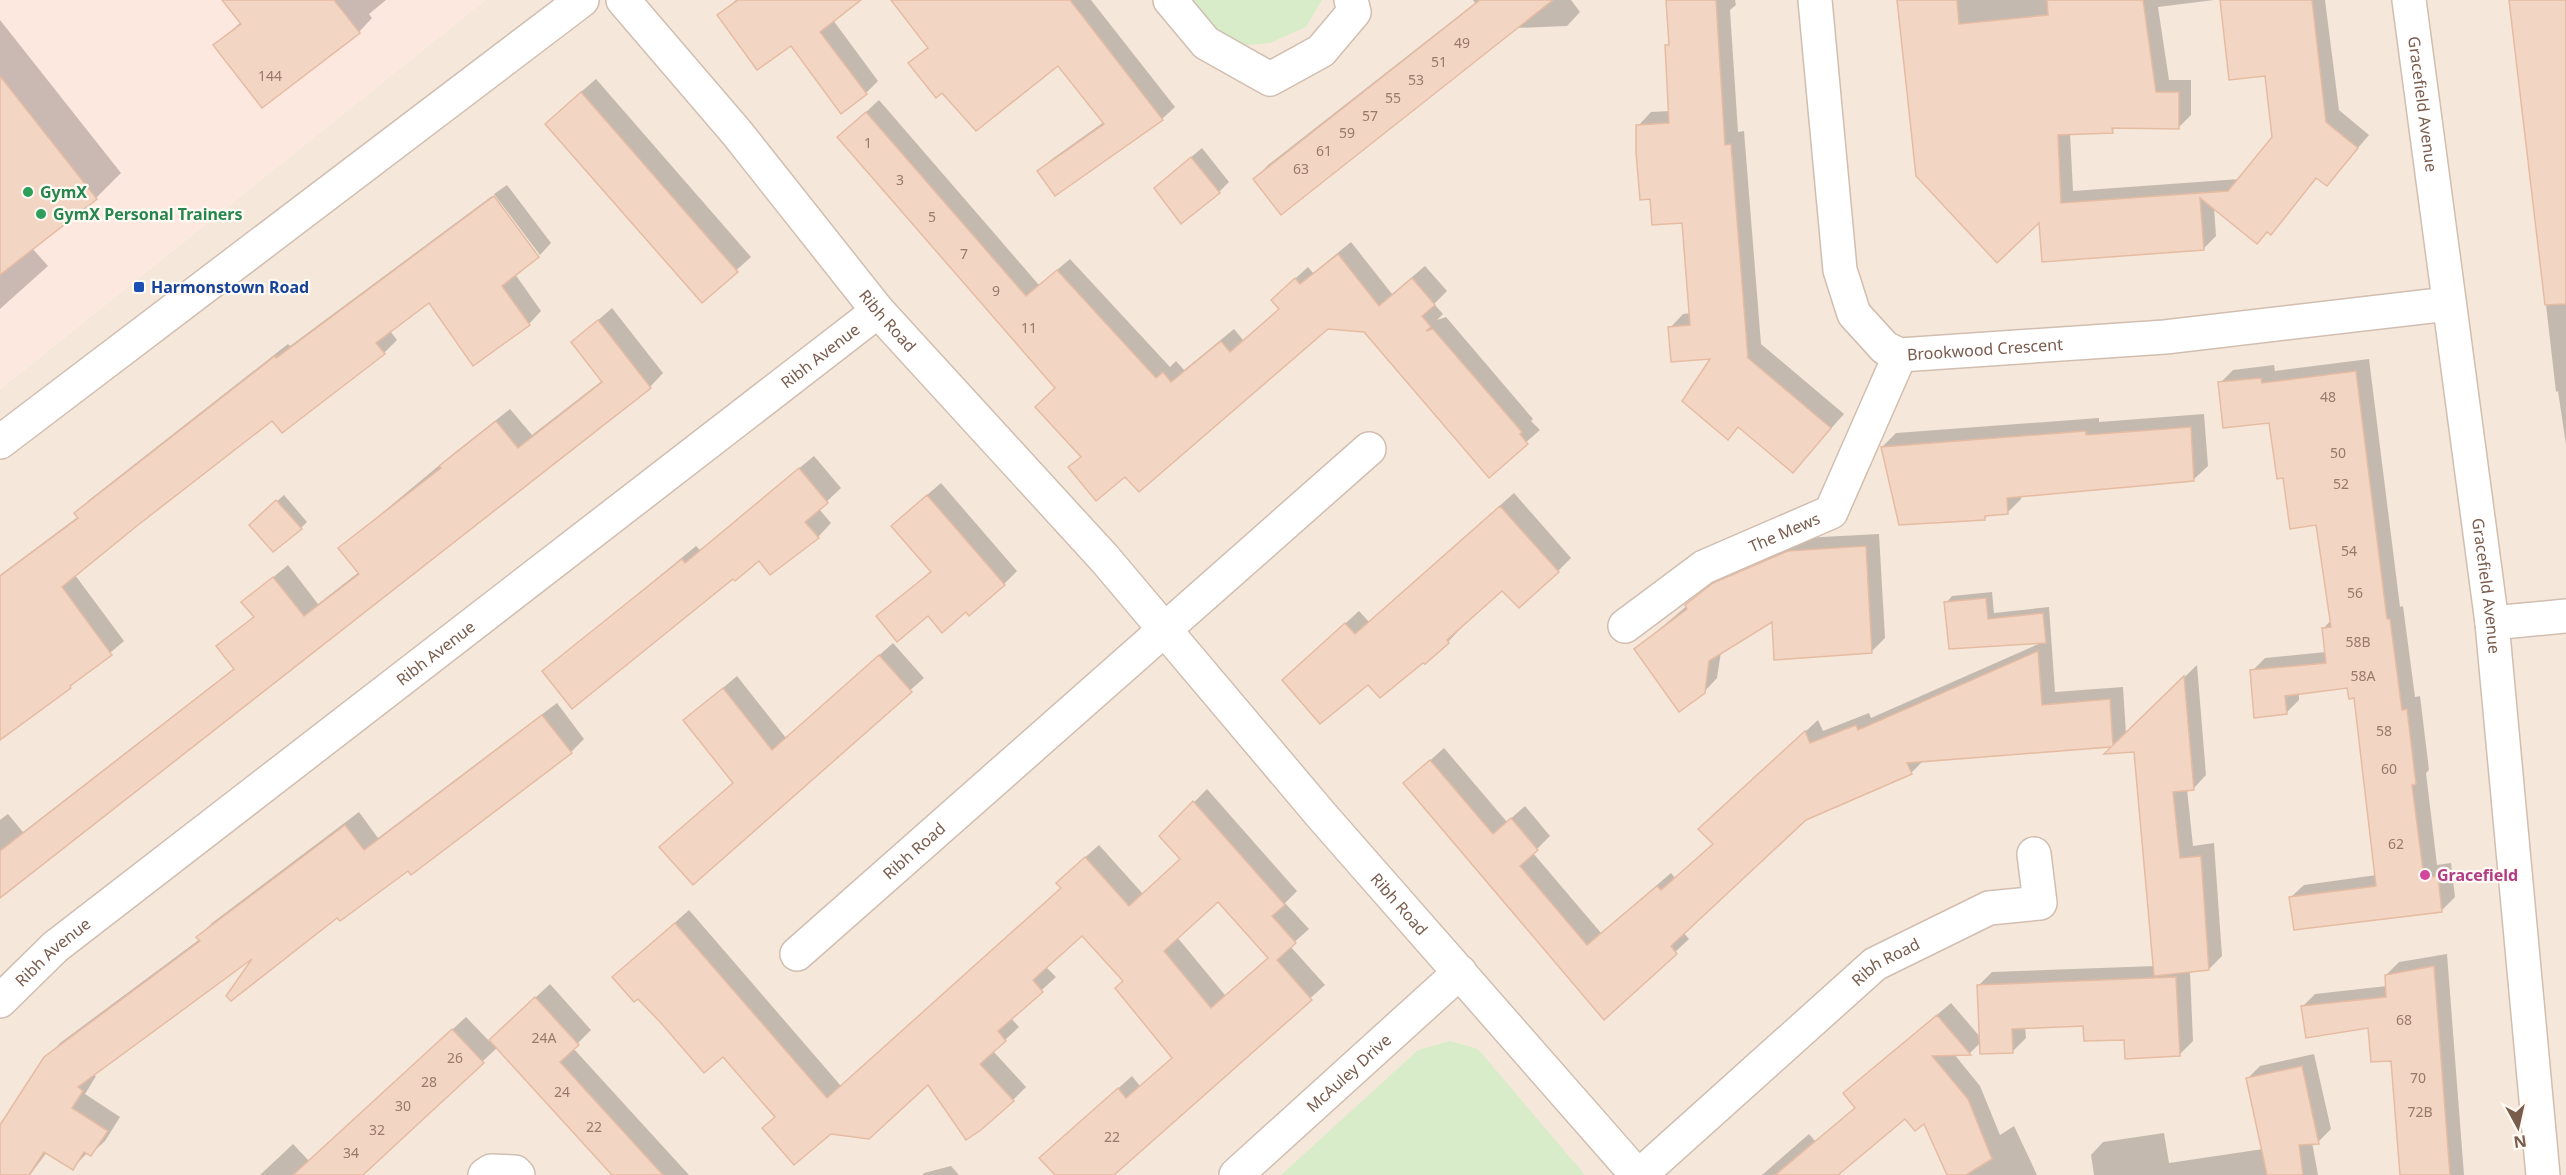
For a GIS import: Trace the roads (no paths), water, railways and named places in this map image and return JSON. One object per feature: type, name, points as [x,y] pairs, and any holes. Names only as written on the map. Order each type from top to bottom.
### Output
[{"type":"street","points":[[0,442],[582,0]]},
{"type":"street","name":"Ribh Road","points":[[623,0],[737,133],[878,311],[1166,629],[1322,816],[1639,1175],[1875,964],[1989,908],[2040,903],[2034,854]]},
{"type":"street","points":[[1170,0],[1206,43],[1270,78],[1321,51],[1354,12],[1351,0]]},
{"type":"street","name":"Brookwood Crescent","points":[[1815,0],[1840,270],[1854,314],[1885,348],[1900,355],[2165,338],[2448,304]]},
{"type":"street","name":"Gracefield Avenue","points":[[2409,0],[2492,623],[2542,1175]]},
{"type":"street","name":"Ribh Avenue","points":[[0,1001],[56,947],[878,311]]},
{"type":"street","name":"The Mews","points":[[1625,626],[1704,567],[1831,512],[1900,355]]},
{"type":"street","name":"Ribh Road","points":[[797,954],[1369,449]]},
{"type":"street","points":[[2492,623],[2566,616]]},
{"type":"street","name":"McAuley Drive","points":[[1236,1175],[1460,972]]},
{"type":"street","points":[[485,1175],[491,1171],[515,1172],[518,1175]]},
{"type":"place","name":"GymX","points":[[28,192]]},
{"type":"place","name":"GymX Personal Trainers","points":[[41,214]]},
{"type":"place","name":"Harmonstown Road","points":[[139,287]]},
{"type":"place","name":"Gracefield","points":[[2425,875]]}]
